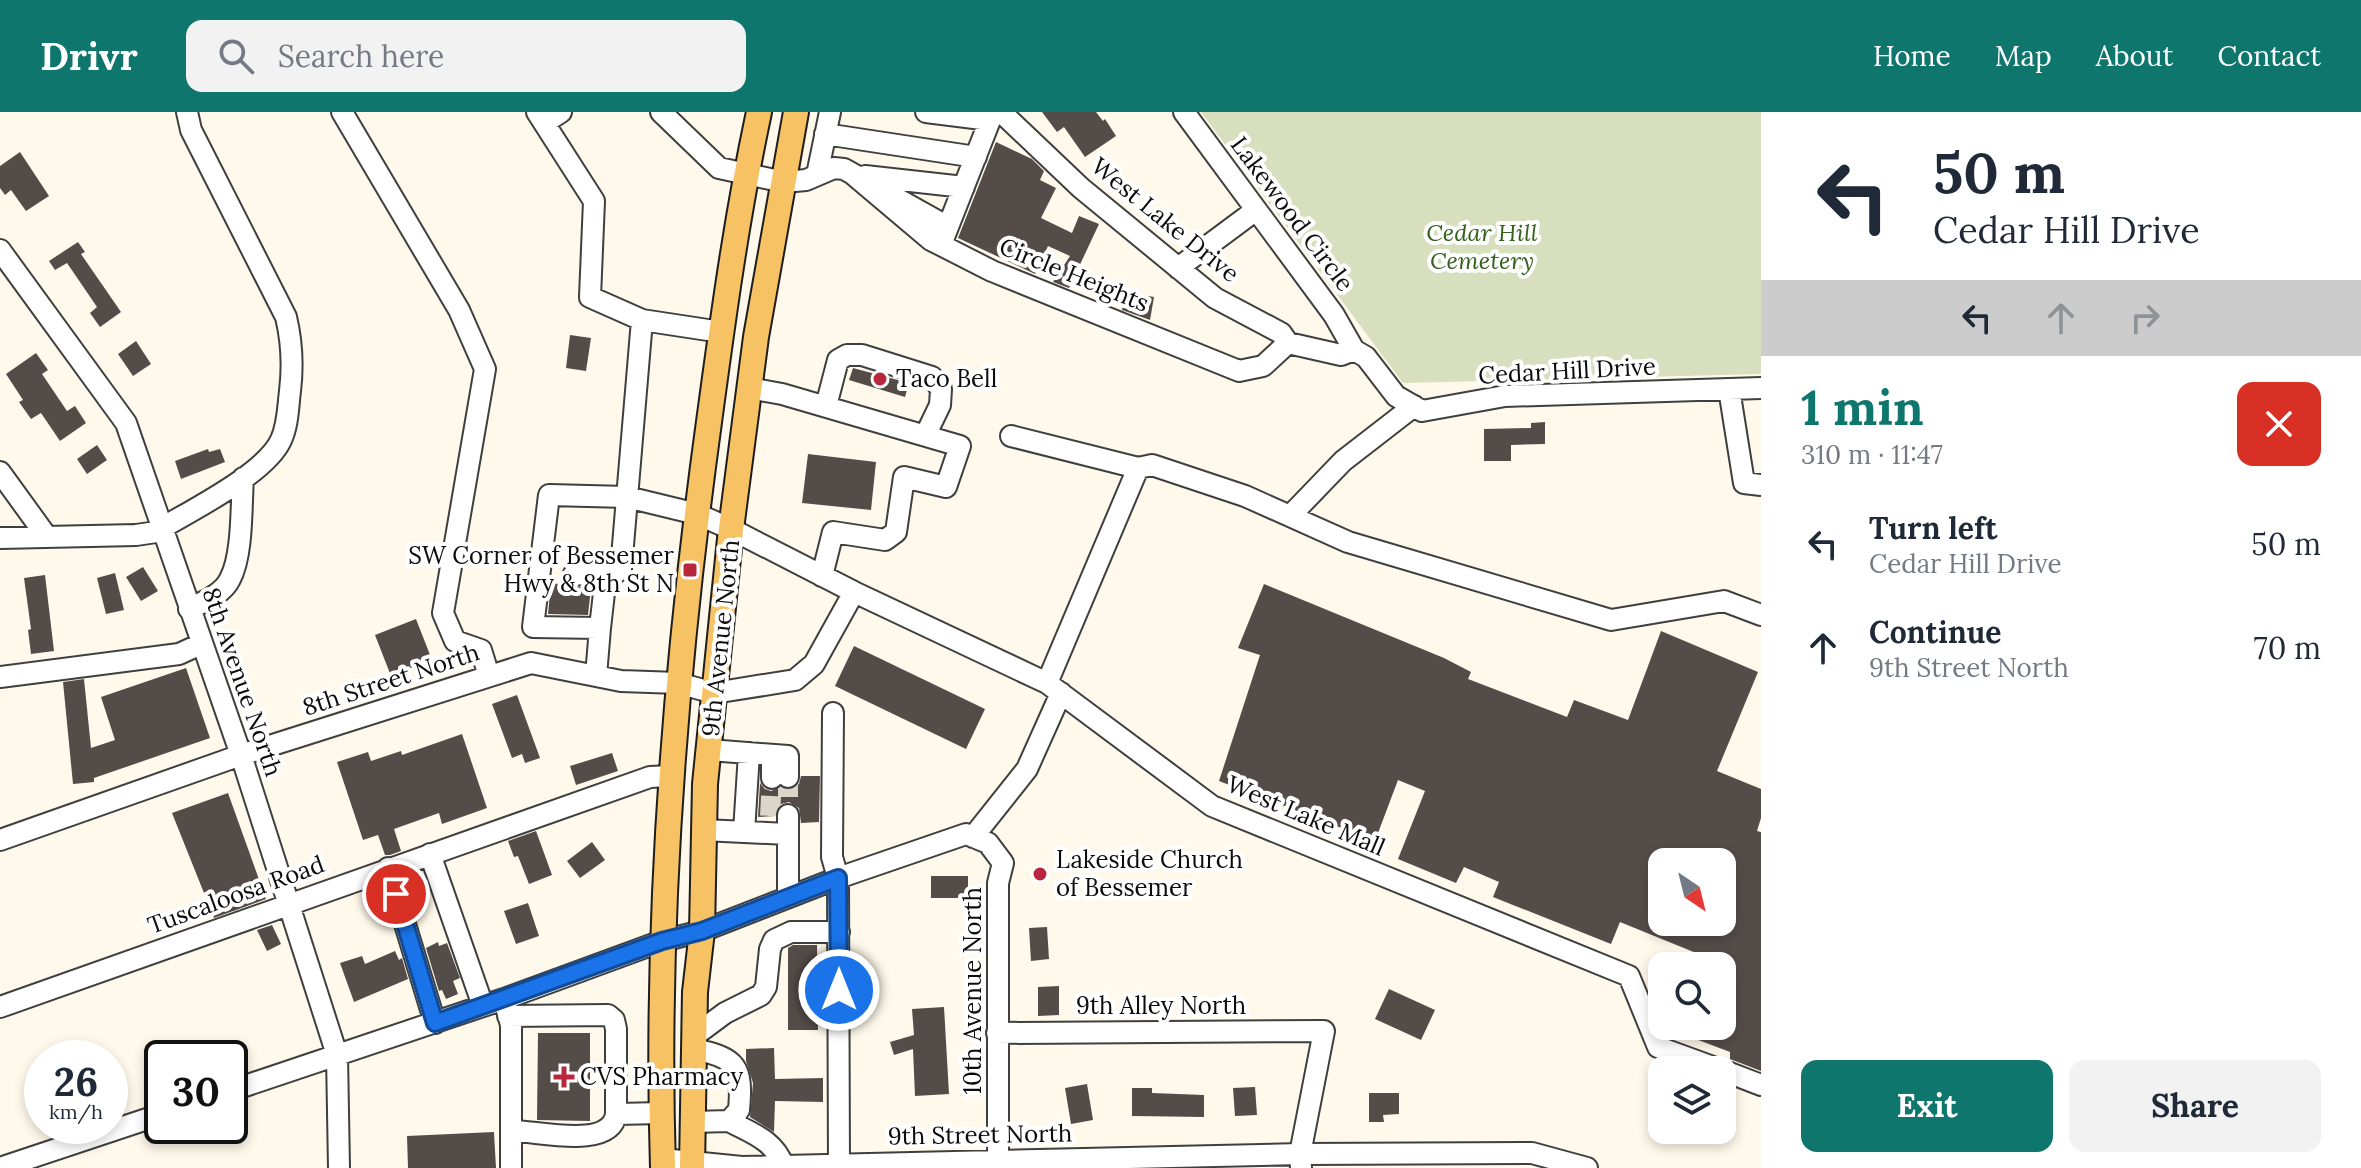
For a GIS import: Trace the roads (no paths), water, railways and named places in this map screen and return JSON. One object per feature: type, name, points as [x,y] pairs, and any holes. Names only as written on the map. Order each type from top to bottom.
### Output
[{"type":"main road","name":"9th Avenue North","points":[[662,1164],[662,941],[678,683],[721,332],[759,112]]},
{"type":"main road","name":"9th Avenue North","points":[[692,1166],[695,992],[702,931],[703,830],[714,693],[749,388],[796,112]]},
{"type":"street","points":[[0,538],[136,535],[163,529],[243,478],[268,458],[281,440],[292,373],[291,337],[286,317],[191,130],[187,112]]},
{"type":"street","points":[[342,112],[459,310],[485,369],[443,613],[455,641],[481,650],[489,676]]},
{"type":"street","points":[[661,112],[719,168],[784,182],[806,180],[834,168],[854,175],[964,187]]},
{"type":"street","points":[[817,175],[830,112]]},
{"type":"street","points":[[926,112],[996,115],[944,236]]},
{"type":"street","name":"Lakewood Circle","points":[[1184,112],[1334,315],[1354,350]]},
{"type":"street","name":"West Lake Drive","points":[[996,115],[1215,298],[1281,333],[1288,343],[1341,355],[1354,350]]},
{"type":"street","points":[[547,116],[594,201],[590,297],[642,320],[721,332]]},
{"type":"street","points":[[825,134],[976,157]]},
{"type":"street","name":"Circle Heights","points":[[854,175],[931,240],[944,236],[992,271],[1239,371],[1263,366],[1288,343]]},
{"type":"street","points":[[1178,268],[1256,210]]},
{"type":"street","name":"8th Avenue North","points":[[0,250],[126,423],[241,755],[337,1055],[339,1168]]},
{"type":"street","points":[[531,663],[540,571],[611,576],[621,569],[642,320]]},
{"type":"street","points":[[1291,515],[1343,461],[1414,406],[1396,396],[1366,357],[1354,350]]},
{"type":"street","points":[[826,406],[838,360],[847,355],[862,355],[932,377],[941,389],[940,405],[926,434]]},
{"type":"street","points":[[749,388],[826,406],[960,446],[946,487],[904,477],[896,532],[885,540],[833,532],[822,576]]},
{"type":"street","name":"Cedar Hill Drive","points":[[1414,406],[1422,411],[1505,396],[1761,388]]},
{"type":"street","points":[[1729,389],[1744,483],[1761,485]]},
{"type":"street","points":[[1011,436],[1138,468],[1152,465],[1291,515],[1348,542],[1611,620],[1724,601],[1761,615]]},
{"type":"street","points":[[506,1007],[662,941],[702,931],[838,878],[966,834],[973,837],[1027,769],[1054,688],[1138,468]]},
{"type":"street","points":[[0,472],[47,537]]},
{"type":"street","points":[[189,609],[211,598],[230,581],[239,544],[243,478]]},
{"type":"street","name":"West Lake Mall","points":[[540,571],[549,495],[627,497],[697,514],[1054,688],[1212,806],[1629,976],[1658,1047],[1683,1056]]},
{"type":"street","points":[[714,693],[795,680],[814,664],[854,592]]},
{"type":"street","points":[[596,676],[604,593]]},
{"type":"street","points":[[533,627],[600,628]]},
{"type":"street","points":[[0,677],[179,654],[201,644]]},
{"type":"street","name":"8th Street North","points":[[0,840],[241,755],[531,663],[621,681],[678,683],[714,693]]},
{"type":"street","points":[[833,713],[832,857],[838,878],[839,932],[839,1166]]},
{"type":"street","points":[[709,750],[788,756],[780,777]]},
{"type":"street","points":[[744,832],[749,753]]},
{"type":"street","name":"Tuscaloosa Road","points":[[0,1007],[650,777],[671,776]]},
{"type":"street","points":[[703,830],[744,832],[779,824],[788,897]]},
{"type":"street","name":"10th Avenue North","points":[[973,837],[988,843],[1003,863],[998,883],[998,1164]]},
{"type":"street","points":[[430,854],[483,1006]]},
{"type":"street","points":[[388,868],[435,1023]]},
{"type":"street","points":[[729,1121],[739,1110],[741,1083],[736,1066],[723,1055],[694,1042],[725,1013],[761,995],[766,987],[770,949],[774,940],[791,932],[839,932]]},
{"type":"street","points":[[248,1085],[483,1006],[599,1014],[608,1015],[614,1020],[616,1114],[613,1126],[594,1134],[549,1135],[511,1131]]},
{"type":"street","points":[[506,1007],[511,1025],[511,1168]]},
{"type":"street","name":"9th Alley North","points":[[997,1033],[1324,1031],[1300,1161]]},
{"type":"street","name":"West Lake Mall","points":[[1736,1075],[1761,1085]]},
{"type":"street","points":[[616,1114],[662,1113]]},
{"type":"street","points":[[9,1167],[144,1120]]},
{"type":"street","points":[[693,1122],[729,1121],[768,1141],[783,1165]]},
{"type":"street","name":"9th Street North","points":[[662,1164],[742,1167],[1488,1161],[1532,1153],[1587,1168]]},
{"type":"tunnel","points":[[788,777],[788,815]]},
{"type":"tunnel","points":[[770,816],[772,778]]},
{"type":"place","name":"Taco Bell","points":[[880,379]]},
{"type":"place","name":"SW Corner of Bessemer Hwy & 8th St N","points":[[690,570]]},
{"type":"place","name":"Lakeside Church of Bessemer","points":[[1040,874]]},
{"type":"place","name":"CVS Pharmacy","points":[[564,1077]]},
{"type":"park label","name":"Cedar Hill Cemetery","points":[[1482,247]]}]
